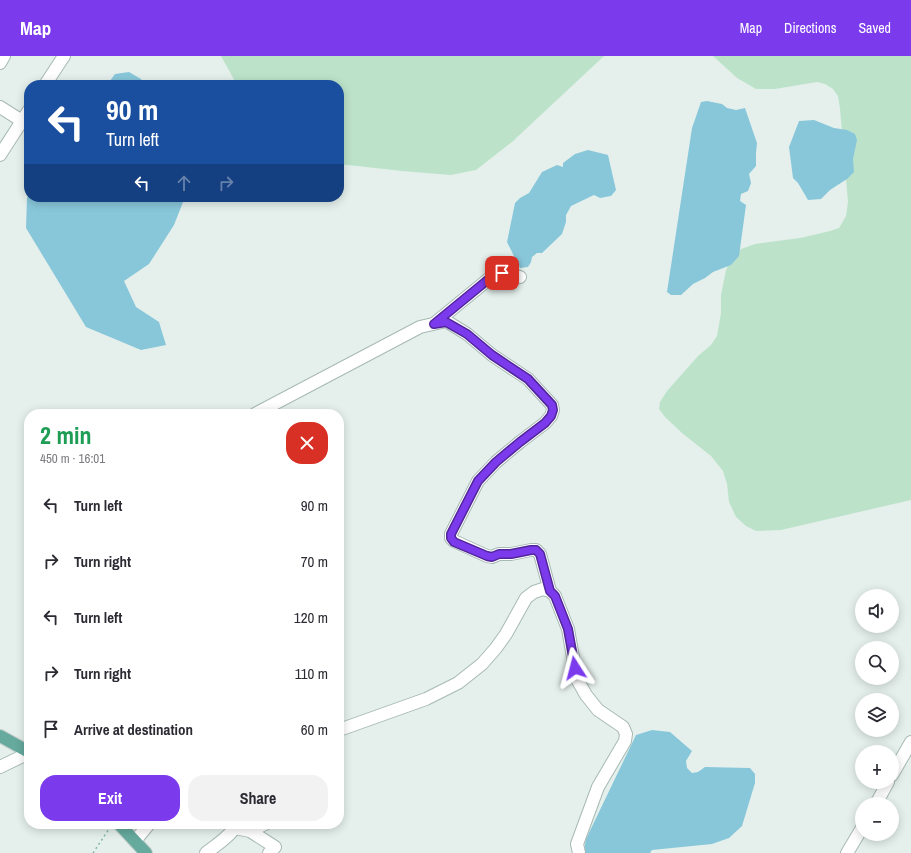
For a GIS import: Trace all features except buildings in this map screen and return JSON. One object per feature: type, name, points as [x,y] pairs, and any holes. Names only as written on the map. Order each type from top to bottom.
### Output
[{"type":"main road","points":[[0,736],[24,749]]},
{"type":"main road","points":[[124,829],[146,853]]},
{"type":"street","points":[[0,63],[4,56]]},
{"type":"street","points":[[48,80],[64,56]]},
{"type":"street","points":[[0,107],[22,121]]},
{"type":"street","points":[[0,155],[24,118]]},
{"type":"street","points":[[434,324],[490,278],[502,273],[520,277]]},
{"type":"street","points":[[266,409],[420,328],[446,322],[467,334],[492,355],[528,379],[552,405],[553,410],[551,416],[545,423],[496,462],[478,481],[451,534],[451,538],[454,542],[492,557],[499,554],[511,554],[536,550],[540,554],[550,591]]},
{"type":"street","points":[[344,728],[426,699],[458,683],[482,664],[496,648],[506,634],[526,598],[534,592],[543,589],[550,591],[555,596],[568,629],[578,681],[586,695],[598,710],[623,727],[626,734],[625,741],[598,787],[577,844],[579,853]]},
{"type":"street","points":[[899,763],[911,742]]},
{"type":"street","points":[[0,767],[24,755]]},
{"type":"street","points":[[135,841],[145,829]]},
{"type":"street","points":[[206,853],[233,829]]},
{"type":"street","points":[[246,829],[250,830],[276,851]]},
{"type":"street","points":[[846,853],[855,839]]},
{"type":"path","points":[[93,853],[109,829]]},
{"type":"green space","points":[[221,56],[604,56],[512,142],[476,170],[451,175],[344,165],[344,80],[234,80]]},
{"type":"green space","points":[[713,56],[911,56],[911,500],[781,530],[756,531],[746,526],[736,517],[729,502],[727,484],[723,471],[711,456],[682,433],[665,417],[659,409],[660,402],[667,391],[698,356],[711,345],[717,336],[721,313],[721,295],[726,270],[731,260],[741,249],[755,244],[800,238],[830,231],[839,228],[846,216],[848,202],[840,109],[838,96],[833,89],[825,84],[817,82],[775,89],[756,89],[737,78]]},
{"type":"water","points":[[129,72],[142,80],[111,80],[115,74]]},
{"type":"water","points":[[707,101],[722,104],[727,108],[736,110],[745,108],[757,143],[756,166],[749,174],[751,183],[748,191],[741,194],[740,201],[746,205],[739,256],[731,265],[713,272],[693,284],[681,295],[671,295],[667,292],[692,128],[701,102]]},
{"type":"water","points":[[814,120],[834,128],[847,130],[855,134],[857,140],[853,159],[854,172],[847,179],[830,190],[821,199],[808,200],[798,183],[793,178],[789,147],[799,121]]},
{"type":"water","points":[[588,150],[608,155],[616,190],[611,196],[600,198],[594,195],[571,206],[566,215],[566,222],[562,234],[542,253],[537,253],[532,257],[528,267],[520,268],[507,242],[515,203],[529,193],[542,172],[557,165],[563,167],[563,163],[575,154]]},
{"type":"water","points":[[27,202],[183,202],[174,225],[149,264],[124,281],[136,307],[159,322],[166,345],[141,350],[86,327],[26,228]]},
{"type":"water","points":[[652,730],[670,732],[692,751],[686,761],[687,768],[692,773],[698,772],[705,767],[750,768],[755,774],[755,783],[742,826],[729,838],[712,844],[652,850],[650,853],[585,853],[584,850],[586,839],[636,735]]},
{"type":"route","points":[[502,273],[490,278],[434,324],[446,322],[467,334],[492,355],[534,384],[552,405],[553,410],[551,416],[545,423],[496,462],[478,481],[451,534],[451,538],[454,542],[492,557],[499,554],[511,554],[531,550],[536,550],[540,554],[550,591],[555,596],[568,629],[575,668]]}]
